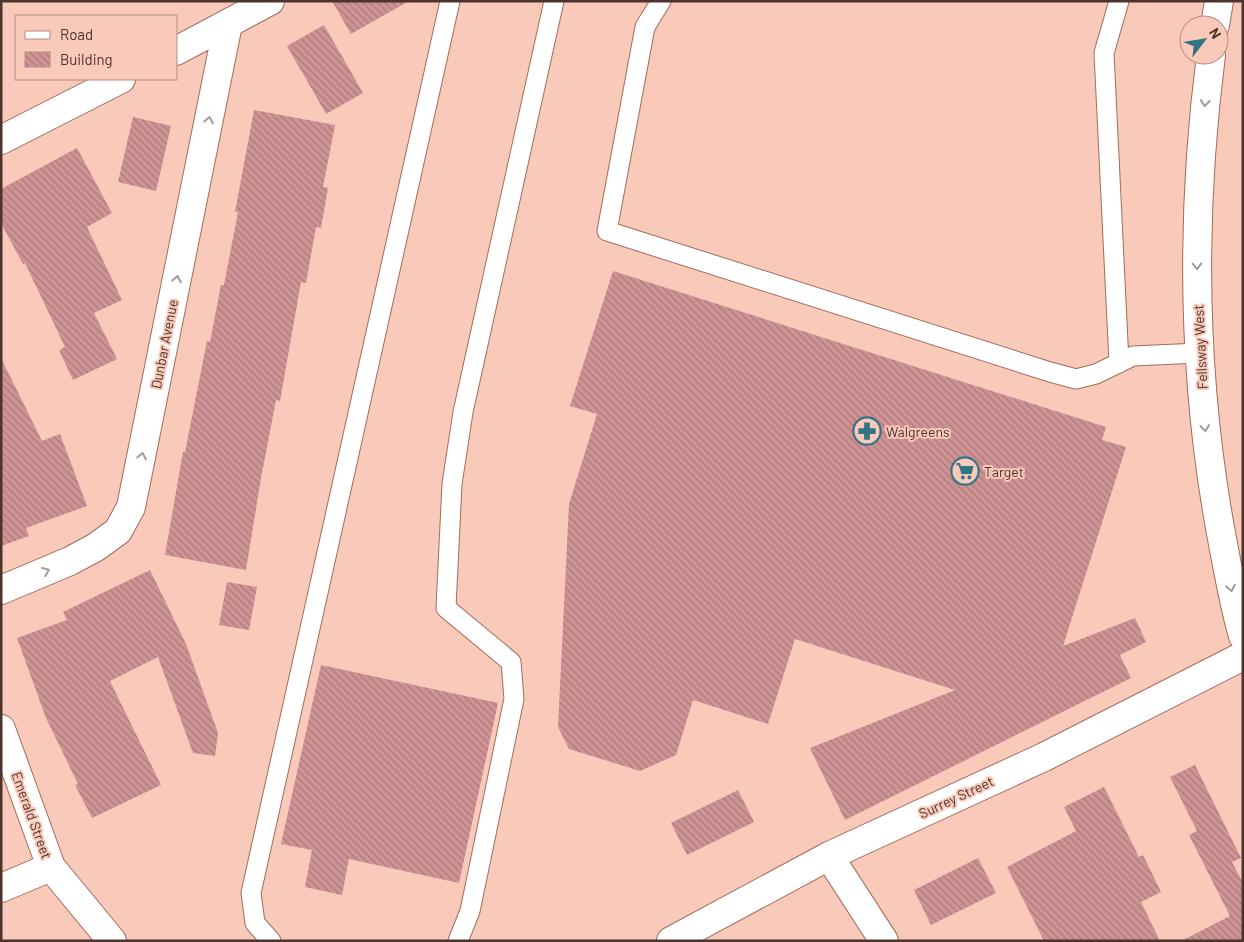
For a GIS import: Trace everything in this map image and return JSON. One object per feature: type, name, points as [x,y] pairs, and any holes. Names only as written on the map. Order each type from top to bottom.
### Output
[{"type":"street","points":[[178,50],[270,1]]},
{"type":"street","points":[[1217,15],[1219,1]]},
{"type":"street","name":"Dunbar Avenue","points":[[1,590],[96,547],[118,531],[131,507],[228,24]]},
{"type":"street","name":"Fellsway West","points":[[1210,65],[1198,194],[1199,354],[1210,470],[1235,610],[1243,636]]},
{"type":"street","points":[[1,140],[119,80]]},
{"type":"street","name":"Surrey Street","points":[[671,941],[829,856],[1044,757],[1243,656]]},
{"type":"street","name":"Emerald Street","points":[[1,730],[51,867],[112,941]]},
{"type":"street","points":[[829,856],[884,941]]},
{"type":"street","points":[[1,888],[51,867]]},
{"type":"lane","points":[[271,941],[255,923],[251,893],[450,1]]},
{"type":"lane","points":[[458,941],[470,911],[514,699],[511,662],[446,608],[452,484],[463,412],[554,1]]},
{"type":"lane","points":[[661,1],[646,27],[607,231],[1076,379],[1096,374],[1133,356],[1199,354]]},
{"type":"lane","points":[[1119,1],[1104,53],[1119,363]]},
{"type":"building","points":[[332,1],[409,1],[351,34]]},
{"type":"building","points":[[324,25],[363,93],[326,114],[287,46]]},
{"type":"building","points":[[254,110],[335,125],[323,187],[328,188],[321,228],[316,227],[306,283],[301,282],[280,401],[276,400],[261,478],[246,570],[165,555],[183,452],[185,452],[207,341],[210,342],[221,285],[224,285]]},
{"type":"building","points":[[133,117],[171,126],[156,191],[118,182]]},
{"type":"building","points":[[77,148],[112,213],[87,227],[122,300],[94,313],[117,359],[73,380],[59,350],[65,347],[25,263],[23,264],[1,223],[1,189]]},
{"type":"building","points":[[613,271],[1106,427],[1102,440],[1126,447],[1063,646],[1135,618],[1146,642],[1120,655],[1131,678],[845,820],[810,748],[955,690],[795,639],[768,724],[693,700],[676,755],[640,771],[569,749],[558,727],[569,504],[597,414],[570,406]]},
{"type":"building","points":[[1,358],[42,441],[60,434],[87,506],[26,528],[29,536],[1,546]]},
{"type":"building","points":[[150,570],[186,644],[218,733],[215,756],[193,753],[158,657],[110,681],[161,785],[92,818],[75,785],[78,784],[46,718],[17,638],[67,620],[63,612]]},
{"type":"building","points":[[227,582],[257,587],[249,630],[219,625]]},
{"type":"building","points":[[321,665],[498,703],[459,883],[349,859],[342,895],[305,887],[312,850],[281,844]]},
{"type":"building","points":[[1195,765],[1241,858],[1232,862],[1243,883],[1243,941],[1181,941],[1230,916],[1189,835],[1197,831],[1170,777]]},
{"type":"building","points":[[1104,787],[1139,857],[1143,855],[1161,892],[1141,902],[1160,941],[1044,941],[1007,867],[1076,831],[1064,807]]},
{"type":"building","points":[[738,790],[754,822],[687,855],[671,823]]},
{"type":"building","points":[[978,858],[996,893],[931,925],[914,890]]},
{"type":"place","name":"Walgreens","points":[[867,431]]},
{"type":"place","name":"Target","points":[[965,471]]}]
